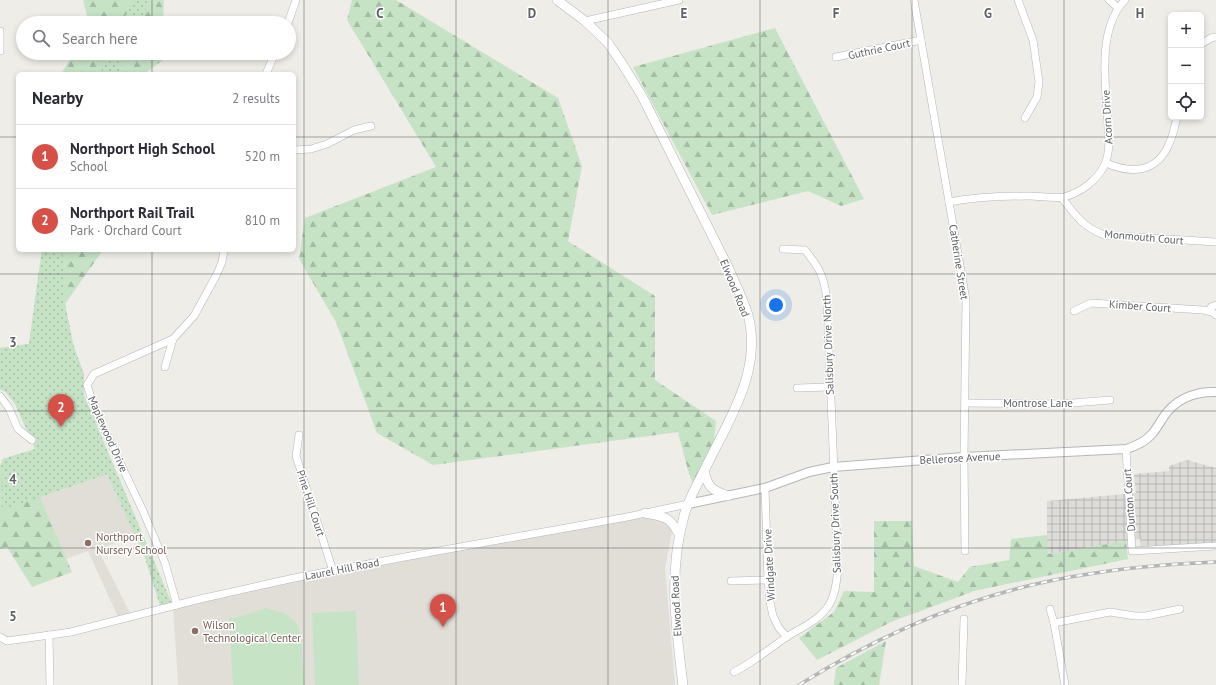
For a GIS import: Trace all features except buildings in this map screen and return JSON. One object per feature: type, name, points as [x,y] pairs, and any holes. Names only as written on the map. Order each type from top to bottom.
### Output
[{"type":"main road","name":"Elwood Road","points":[[557,0],[585,21],[608,43],[642,96],[728,267],[748,316],[751,343],[749,372],[736,408],[688,504],[679,534],[674,568],[674,604],[683,685]]},
{"type":"main road","points":[[704,471],[707,483],[713,490],[728,496]]},
{"type":"main road","points":[[645,513],[665,517],[673,523],[679,534]]},
{"type":"street","points":[[290,16],[296,0]]},
{"type":"street","points":[[585,21],[679,0]]},
{"type":"street","name":"Catherine Street","points":[[914,0],[966,300],[966,403],[964,457],[965,551]]},
{"type":"street","points":[[1018,0],[1033,40],[1038,82],[1037,97],[1025,118]]},
{"type":"street","points":[[1109,0],[1118,8]]},
{"type":"street","name":"Acorn Drive","points":[[949,202],[987,196],[1038,196],[1062,198],[1087,186],[1098,176],[1106,163],[1109,146],[1104,69],[1108,38],[1118,8],[1125,0]]},
{"type":"street","points":[[0,31],[0,51]]},
{"type":"street","points":[[1204,42],[1216,37]]},
{"type":"street","name":"Guthrie Court","points":[[836,57],[921,40]]},
{"type":"street","points":[[267,72],[272,60]]},
{"type":"street","points":[[1106,163],[1128,170],[1150,166],[1163,156],[1170,144],[1176,120]]},
{"type":"street","points":[[296,150],[311,149],[327,144],[354,130],[371,126]]},
{"type":"street","name":"Monmouth Court","points":[[1062,198],[1080,221],[1092,230],[1104,235],[1216,242]]},
{"type":"street","name":"Salisbury Drive North","points":[[783,249],[805,250],[820,271],[825,285],[827,300],[833,467]]},
{"type":"street","name":"Maplewood Drive","points":[[177,605],[165,563],[143,511],[96,412],[87,385],[94,374],[173,339],[194,316],[217,274],[222,262],[224,252]]},
{"type":"street","name":"Kimber Court","points":[[1074,311],[1091,303],[1208,311],[1216,315]]},
{"type":"street","points":[[1208,311],[1211,307],[1216,305]]},
{"type":"street","points":[[165,367],[173,339]]},
{"type":"street","points":[[797,388],[830,387]]},
{"type":"street","name":"Bellerose Avenue","points":[[688,504],[765,488],[809,472],[833,467],[964,457],[1126,449],[1140,444],[1152,434],[1169,410],[1178,402],[1189,396],[1200,393],[1216,392]]},
{"type":"street","points":[[0,396],[9,408],[18,429],[32,440]]},
{"type":"street","name":"Montrose Lane","points":[[966,403],[1060,404],[1110,400]]},
{"type":"street","name":"Pine Hill Court","points":[[300,435],[296,456],[333,571]]},
{"type":"street","name":"Dunton Court","points":[[1126,449],[1132,551],[1216,546]]},
{"type":"street","name":"Salisbury Drive South","points":[[734,672],[748,665],[822,614],[834,595],[838,570],[833,467]]},
{"type":"street","name":"Windgate Drive","points":[[765,488],[768,580],[773,616],[779,628],[787,637]]},
{"type":"street","name":"Laurel Hill Road","points":[[0,638],[7,641],[71,632],[265,584],[688,504]]},
{"type":"street","points":[[731,581],[768,580]]},
{"type":"street","points":[[1050,609],[1054,623],[1065,685]]},
{"type":"street","points":[[1054,623],[1110,612],[1135,616],[1146,616],[1180,609]]},
{"type":"street","points":[[962,685],[964,619]]},
{"type":"street","points":[[49,635],[50,685]]},
{"type":"shaded area","points":[[1187,460],[1216,468],[1216,543],[1141,547],[1140,539],[1047,554],[1047,501],[1136,493],[1134,474],[1169,471],[1169,466]]},
{"type":"shaded area","name":"Northport Nursery School","points":[[107,474],[135,535],[98,550],[131,615],[118,617],[88,551],[66,559],[40,497]]},
{"type":"shaded area","points":[[645,515],[665,519],[673,526],[665,568],[675,685],[178,685],[173,606],[362,567]]},
{"type":"green space","points":[[83,0],[164,0],[163,16],[87,16]]},
{"type":"green space","points":[[132,0],[150,0],[143,16],[125,16]]},
{"type":"green space","points":[[352,0],[396,0],[558,98],[582,166],[568,241],[655,296],[655,380],[716,421],[712,461],[699,480],[698,495],[689,474],[678,432],[433,465],[377,433],[336,322],[299,259],[305,218],[436,167],[347,20]]},
{"type":"green space","points":[[775,28],[864,199],[841,206],[808,191],[712,215],[633,67]]},
{"type":"green space","points":[[70,60],[163,60],[147,72],[62,72]]},
{"type":"green space","points":[[106,60],[124,60],[119,72],[101,72]]},
{"type":"green space","points":[[42,252],[102,252],[65,304],[73,344],[84,375],[77,400],[107,474],[40,497],[72,572],[32,587],[7,547],[0,549],[0,466],[3,459],[35,449],[45,436],[15,404],[6,392],[0,389],[0,348],[29,344]]},
{"type":"green space","points":[[42,252],[62,252],[65,304],[73,344],[84,375],[84,395],[173,606],[161,609],[145,558],[107,474],[2,510],[3,459],[35,449],[15,404],[6,392],[0,389],[0,348],[29,344]]},
{"type":"green space","points":[[874,521],[912,521],[914,566],[958,582],[970,567],[1009,560],[1011,539],[1047,535],[1048,554],[1126,541],[1128,559],[974,591],[891,622],[817,660],[799,638],[834,612],[844,591],[874,592]]},
{"type":"green space","points":[[266,608],[284,613],[295,621],[300,631],[305,685],[233,685],[229,618]]},
{"type":"green space","points":[[356,611],[359,685],[315,685],[312,613]]},
{"type":"green space","points":[[886,641],[879,685],[834,685],[836,668]]},
{"type":"railway","points":[[799,685],[833,665],[902,630],[938,614],[975,601],[1051,581],[1105,572],[1152,566],[1216,562]]},
{"type":"place","name":"Northport Rail Trail","points":[[61,427]]},
{"type":"place","name":"Northport Nursery School","points":[[88,543]]},
{"type":"place","name":"Northport High School","points":[[443,627]]},
{"type":"place","name":"Wilson Technological Center","points":[[195,631]]}]
